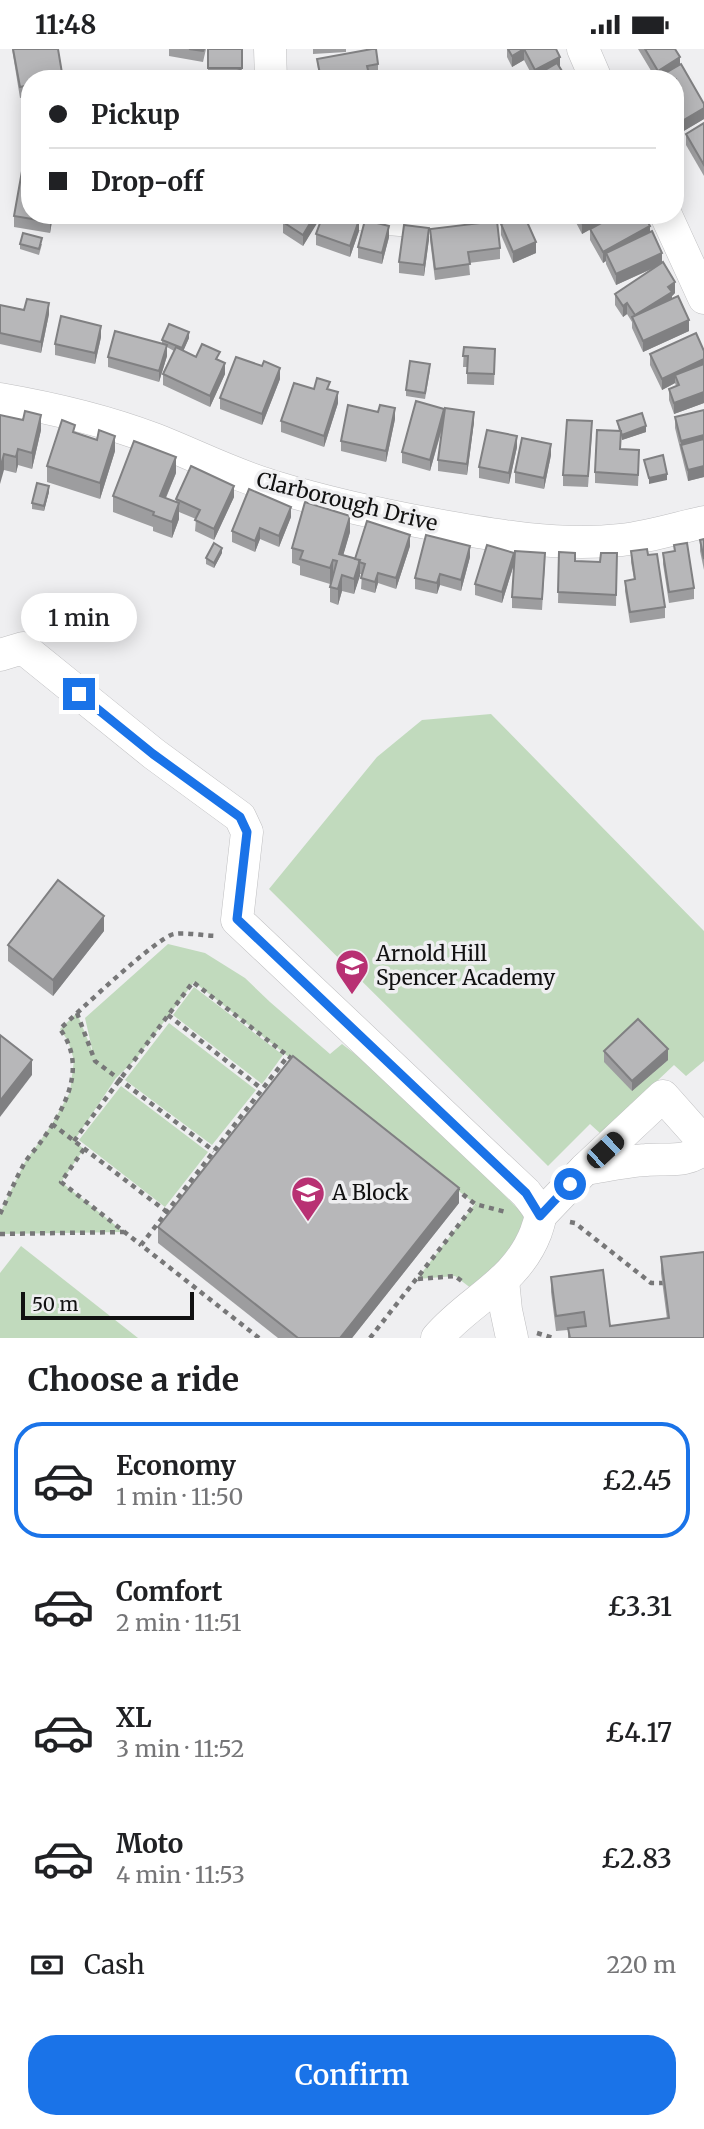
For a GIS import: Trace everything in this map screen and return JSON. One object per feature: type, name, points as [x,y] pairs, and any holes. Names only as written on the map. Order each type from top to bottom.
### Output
[{"type":"street","points":[[270,49],[271,70]]},
{"type":"street","points":[[583,49],[592,70]]},
{"type":"street","points":[[671,224],[701,281]]},
{"type":"street","name":"Clarborough Drive","points":[[0,398],[113,425],[271,486],[388,516],[466,530],[531,539],[581,542],[622,540],[704,522]]},
{"type":"street","points":[[0,655],[23,648],[153,754],[240,817],[247,832],[237,919],[526,1193],[540,1216]]},
{"type":"street","points":[[437,1338],[452,1320],[512,1273],[531,1244],[540,1216],[663,1095],[704,1142]]},
{"type":"street","points":[[586,1169],[646,1160],[677,1161],[696,1155],[704,1148]]},
{"type":"street","points":[[503,1280],[512,1338]]},
{"type":"path","points":[[0,1214],[25,1163],[41,1142],[70,1093],[74,1060],[68,1041],[60,1029],[157,944],[172,935],[226,937]]},
{"type":"path","points":[[74,1141],[193,982],[298,1064]]},
{"type":"path","points":[[77,1013],[95,1061],[214,1151]]},
{"type":"path","points":[[168,1015],[262,1089]]},
{"type":"path","points":[[141,1245],[288,1056]]},
{"type":"path","points":[[52,1124],[167,1212]]},
{"type":"path","points":[[84,1149],[61,1182],[259,1338]]},
{"type":"path","points":[[454,1188],[475,1204],[526,1217],[540,1216],[575,1223],[651,1283],[663,1283]]},
{"type":"path","points":[[370,1338],[475,1204]]},
{"type":"path","points":[[0,1234],[124,1232]]},
{"type":"path","points":[[417,1279],[455,1276]]},
{"type":"green space","points":[[491,714],[704,931],[704,1061],[686,1076],[674,1065],[601,1134],[590,1124],[548,1166],[269,889],[377,757],[422,720]]},
{"type":"green space","points":[[168,944],[205,953],[245,978],[330,1054],[342,1044],[398,1087],[526,1217],[525,1239],[476,1292],[455,1276],[417,1279],[475,1204],[194,982],[136,1059],[116,1078],[74,1141],[84,1149],[61,1182],[124,1232],[0,1234],[0,1213],[25,1162],[52,1124],[70,1092],[74,1060],[68,1041],[60,1029],[77,1013],[93,1053],[85,1018]]},
{"type":"green space","points":[[194,987],[283,1055],[262,1084],[173,1015]]},
{"type":"green space","points":[[169,1023],[256,1090],[212,1145],[125,1080]]},
{"type":"green space","points":[[121,1086],[208,1152],[165,1207],[79,1140]]},
{"type":"green space","points":[[21,1246],[138,1338],[0,1338],[0,1273]]},
{"type":"building","points":[[13,49],[58,49],[62,70],[21,70],[20,87]]},
{"type":"building","points":[[208,49],[242,49],[242,68],[208,68]]},
{"type":"building","points":[[376,49],[378,64],[367,66],[368,70],[319,70],[317,59]]},
{"type":"building","points":[[508,49],[524,49],[512,56]]},
{"type":"building","points":[[524,49],[556,49],[560,57],[535,70]]},
{"type":"building","points":[[645,49],[675,49],[680,57],[657,70]]},
{"type":"building","points":[[557,63],[561,70],[545,70]]},
{"type":"building","points":[[681,64],[704,104],[704,108],[684,120],[684,70],[671,70]]},
{"type":"building","points":[[704,123],[704,165],[686,134]]},
{"type":"building","points":[[21,177],[21,217],[14,216]]},
{"type":"building","points":[[286,224],[310,224],[303,235]]},
{"type":"building","points":[[320,224],[358,224],[350,246],[316,234]]},
{"type":"building","points":[[364,224],[389,226],[382,253],[358,247]]},
{"type":"building","points":[[497,224],[500,248],[468,252],[470,264],[435,269],[430,229]]},
{"type":"building","points":[[501,224],[528,224],[536,242],[513,252]]},
{"type":"building","points":[[599,224],[650,226],[603,252],[590,229]]},
{"type":"building","points":[[404,225],[429,228],[424,265],[399,262]]},
{"type":"building","points":[[652,231],[662,253],[616,274],[606,253]]},
{"type":"building","points":[[23,233],[42,238],[39,249],[20,244]]},
{"type":"building","points":[[663,262],[675,282],[668,287],[672,292],[635,315],[627,303],[623,306],[615,294]]},
{"type":"building","points":[[678,296],[689,320],[643,341],[632,317]]},
{"type":"building","points":[[27,299],[49,303],[41,342],[0,333],[0,305],[24,310]]},
{"type":"building","points":[[61,316],[101,326],[95,353],[55,344]]},
{"type":"building","points":[[169,324],[189,332],[182,348],[162,340]]},
{"type":"building","points":[[115,331],[167,345],[159,371],[108,357]]},
{"type":"building","points":[[696,333],[704,351],[704,359],[662,379],[650,354]]},
{"type":"building","points":[[202,344],[220,352],[216,359],[225,363],[210,396],[163,374],[176,347],[196,357]]},
{"type":"building","points":[[464,347],[495,349],[494,374],[467,373],[468,356],[463,356]]},
{"type":"building","points":[[236,357],[262,366],[264,361],[280,368],[262,414],[220,398]]},
{"type":"building","points":[[410,361],[430,364],[425,393],[406,390]]},
{"type":"building","points":[[704,364],[704,392],[674,403],[669,389],[679,385],[675,375]]},
{"type":"building","points":[[317,378],[330,382],[327,389],[338,392],[324,436],[281,421],[294,383],[314,389]]},
{"type":"building","points":[[416,401],[444,409],[430,460],[402,452]]},
{"type":"building","points":[[348,405],[378,412],[380,405],[395,408],[386,451],[341,441]]},
{"type":"building","points":[[445,408],[474,412],[467,464],[438,460]]},
{"type":"building","points":[[704,410],[704,435],[681,441],[675,417]]},
{"type":"building","points":[[25,411],[41,415],[32,453],[18,449],[16,457],[4,454],[0,469],[0,415],[23,420]]},
{"type":"building","points":[[642,413],[646,426],[622,435],[617,421]]},
{"type":"building","points":[[62,420],[75,425],[73,432],[97,440],[99,430],[115,436],[100,483],[47,466]]},
{"type":"building","points":[[567,420],[592,421],[588,476],[563,475]]},
{"type":"building","points":[[487,430],[517,436],[509,473],[479,467]]},
{"type":"building","points":[[597,430],[621,431],[620,449],[639,450],[638,475],[595,472]]},
{"type":"building","points":[[522,438],[551,444],[544,478],[515,472]]},
{"type":"building","points":[[704,439],[704,466],[688,470],[681,445]]},
{"type":"building","points":[[134,441],[176,457],[160,496],[179,503],[172,522],[113,496]]},
{"type":"building","points":[[663,455],[667,474],[649,478],[644,460]]},
{"type":"building","points":[[191,466],[234,486],[214,529],[195,520],[200,510],[176,499]]},
{"type":"building","points":[[37,483],[49,486],[44,506],[32,503]]},
{"type":"building","points":[[249,489],[291,507],[279,536],[260,528],[255,541],[232,531]]},
{"type":"building","points":[[305,502],[350,516],[339,554],[360,560],[354,579],[342,575],[338,589],[330,587],[337,561],[333,560],[330,568],[300,559],[303,551],[292,548]]},
{"type":"building","points":[[367,521],[410,535],[396,578],[378,573],[375,582],[361,578],[365,564],[355,559]]},
{"type":"building","points":[[426,535],[470,546],[461,580],[440,574],[437,583],[415,578]]},
{"type":"building","points":[[704,539],[704,559],[700,540]]},
{"type":"building","points":[[214,543],[222,548],[214,563],[206,558]]},
{"type":"building","points":[[687,543],[694,588],[669,592],[663,553],[675,551],[674,545]]},
{"type":"building","points":[[487,545],[514,553],[502,592],[475,584]]},
{"type":"building","points":[[647,549],[648,555],[657,554],[665,607],[630,612],[625,581],[635,579],[631,551]]},
{"type":"building","points":[[515,551],[545,553],[542,599],[512,597]]},
{"type":"building","points":[[559,552],[575,553],[575,561],[600,562],[601,553],[617,553],[616,595],[558,592]]},
{"type":"building","points":[[58,880],[104,916],[53,980],[8,945]]},
{"type":"building","points":[[638,1019],[668,1049],[632,1081],[604,1051]]},
{"type":"building","points":[[0,1035],[32,1060],[0,1101]]},
{"type":"building","name":"A Block","points":[[293,1056],[459,1188],[340,1338],[298,1338],[158,1227]]},
{"type":"building","points":[[704,1252],[704,1338],[570,1338],[568,1328],[586,1326],[584,1312],[556,1316],[551,1277],[603,1270],[610,1326],[669,1318],[661,1257]]},
{"type":"place","name":"Arnold Hill Spencer Academy","points":[[352,996]]},
{"type":"place","name":"A Block","points":[[308,1223]]},
{"type":"route","points":[[79,694],[153,754],[240,817],[247,832],[237,919],[526,1193],[540,1216],[570,1184]]}]
